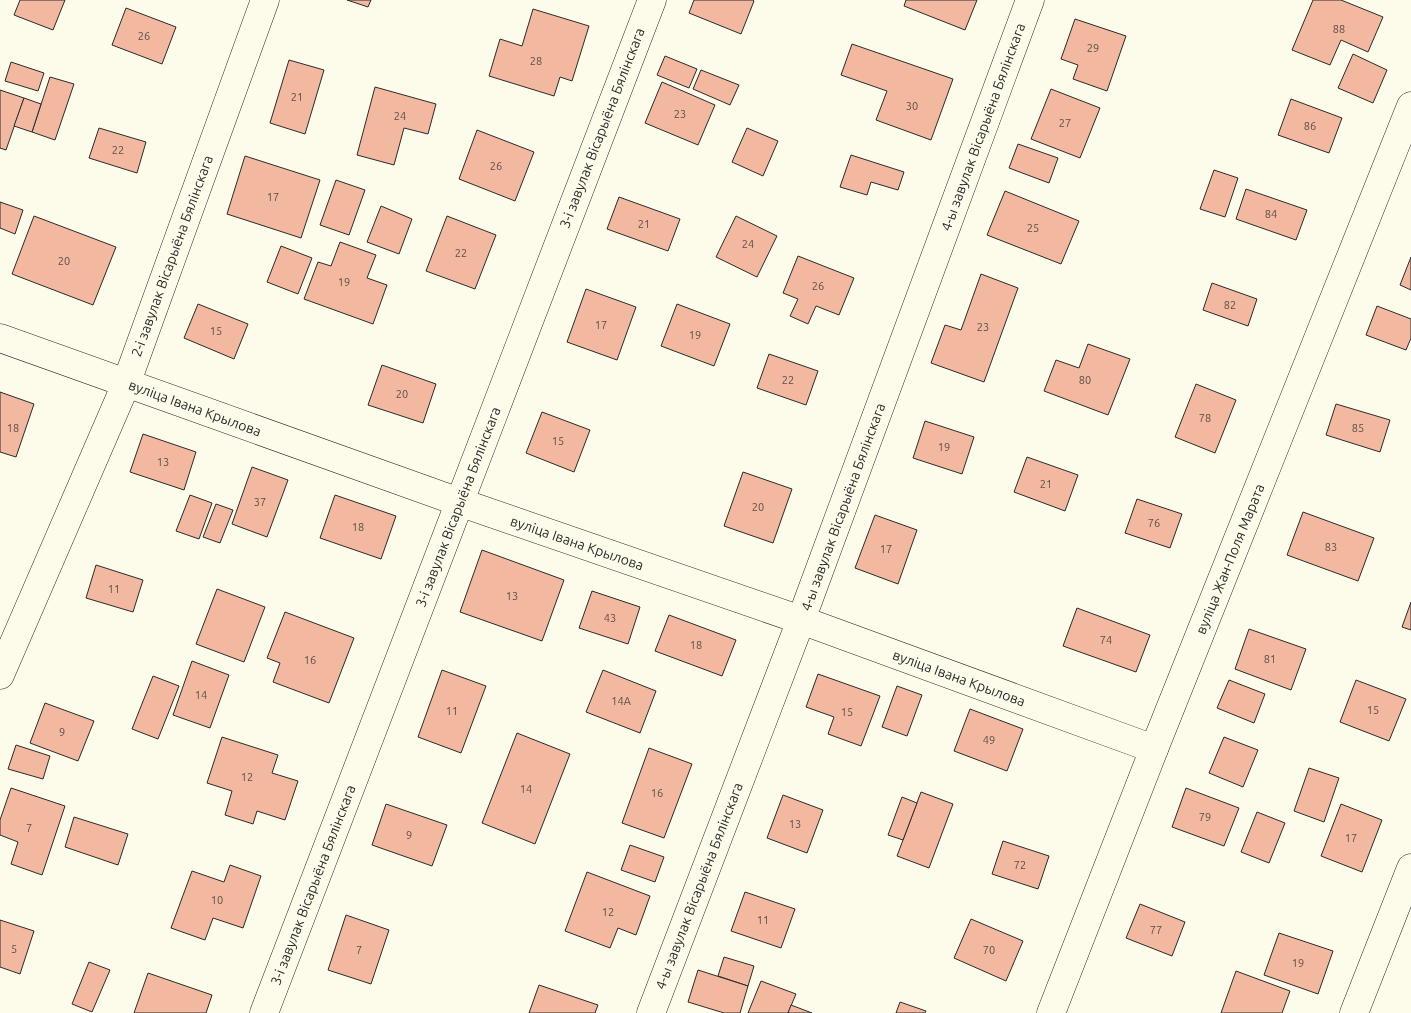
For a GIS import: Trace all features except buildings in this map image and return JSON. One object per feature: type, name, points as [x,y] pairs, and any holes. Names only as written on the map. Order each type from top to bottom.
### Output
[{"type":"street","name":"2-і завулак Вісарыёна Бялінскага","points":[[0,675],[126,384],[265,0]]},
{"type":"street","name":"3-і завулак Вісарыёна Бялінскага","points":[[264,1013],[652,0]]},
{"type":"street","name":"4-ы завулак Вісарыёна Бялінскага","points":[[651,1013],[801,620],[1030,0]]},
{"type":"street","name":"вуліца Жан-Поля Марата","points":[[1051,1013],[1154,749],[1411,106]]},
{"type":"street","name":"вуліца Івана Крылова","points":[[0,338],[459,502],[801,620],[1154,749]]},
{"type":"street","points":[[1354,1013],[1411,868]]}]
